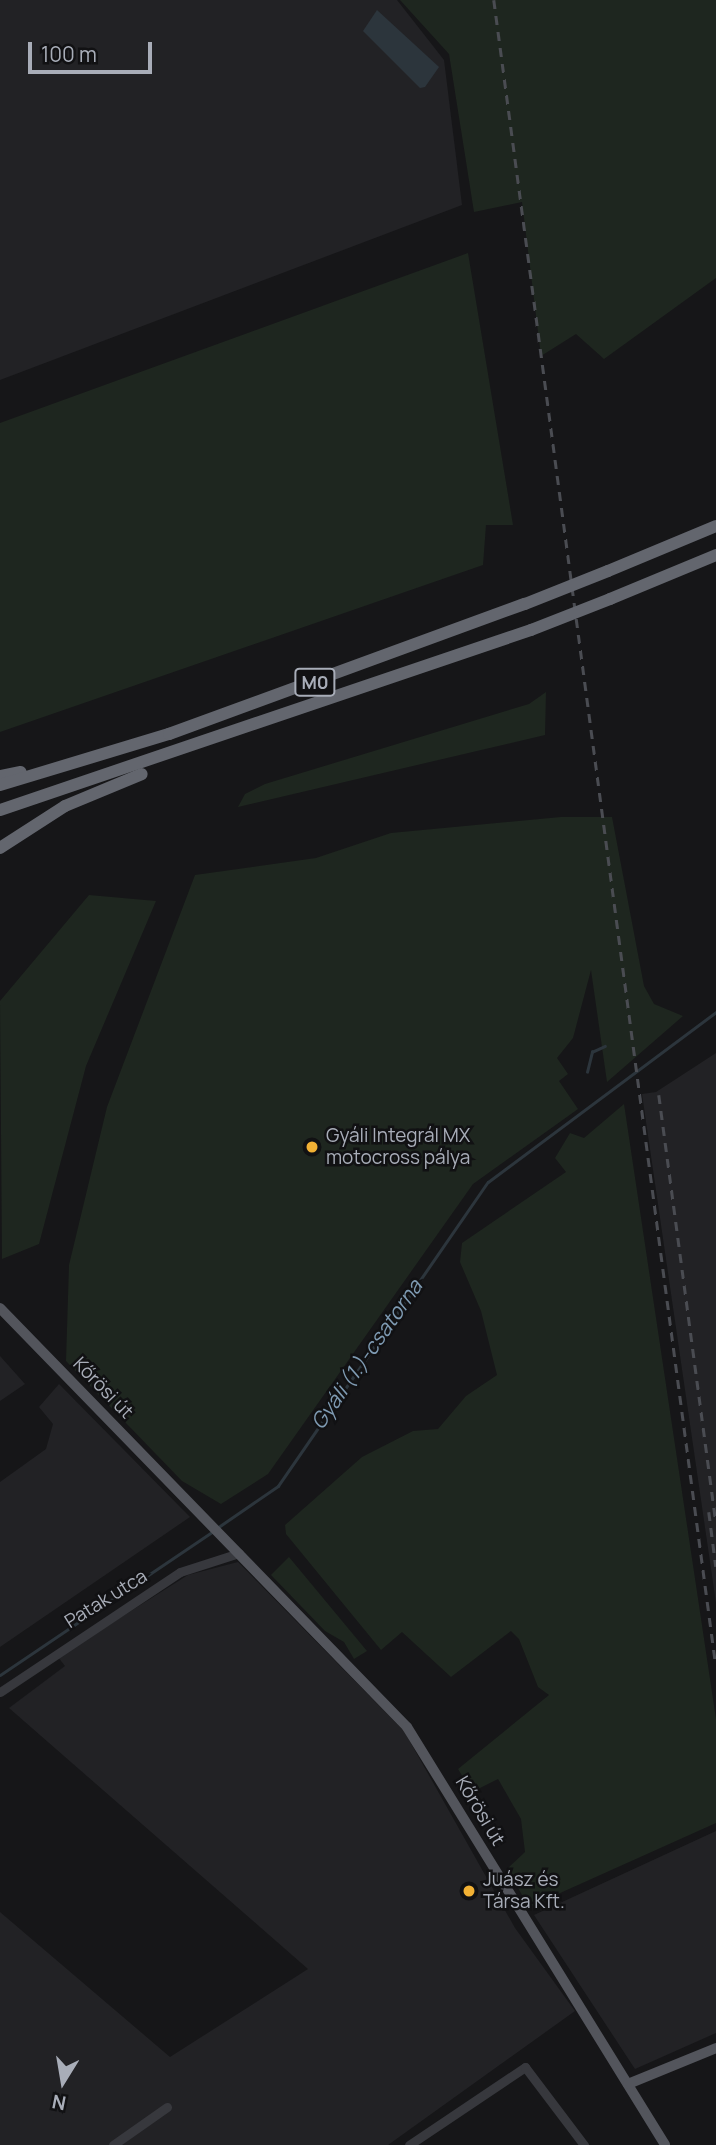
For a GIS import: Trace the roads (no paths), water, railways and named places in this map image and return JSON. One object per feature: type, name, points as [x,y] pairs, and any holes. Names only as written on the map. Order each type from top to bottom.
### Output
[{"type":"highway","name":"M0","points":[[0,785],[103,754],[525,604],[716,526]]},
{"type":"highway","name":"M0","points":[[0,810],[173,756],[531,630],[716,555]]},
{"type":"highway","points":[[0,776],[103,754]]},
{"type":"highway","points":[[0,848],[65,806],[173,756]]},
{"type":"main road","name":"Kőrösi út","points":[[0,1308],[407,1727],[665,2145]]},
{"type":"main road","points":[[628,2084],[716,2048]]},
{"type":"street","name":"Patak utca","points":[[0,1692],[180,1572],[239,1553]]},
{"type":"street","points":[[409,2145],[525,2067],[584,2145]]},
{"type":"street","points":[[113,2145],[167,2107]]},
{"type":"waterway","name":"Gyáli (1.)-csatorna","points":[[217,1528],[278,1486],[488,1182],[716,1012]]},
{"type":"waterway","points":[[587,1072],[592,1052],[605,1046]]},
{"type":"waterway","name":"Gyáli (1.)-csatorna","points":[[0,1675],[212,1532]]},
{"type":"railway","points":[[494,0],[716,1665]]},
{"type":"railway","points":[[659,1095],[716,1522]]},
{"type":"railway","points":[[709,1512],[716,1567]]},
{"type":"place","name":"Gyáli Integrál MX motocross pálya","points":[[312,1147]]},
{"type":"place","name":"Juász és Társa Kft.","points":[[469,1891]]}]
